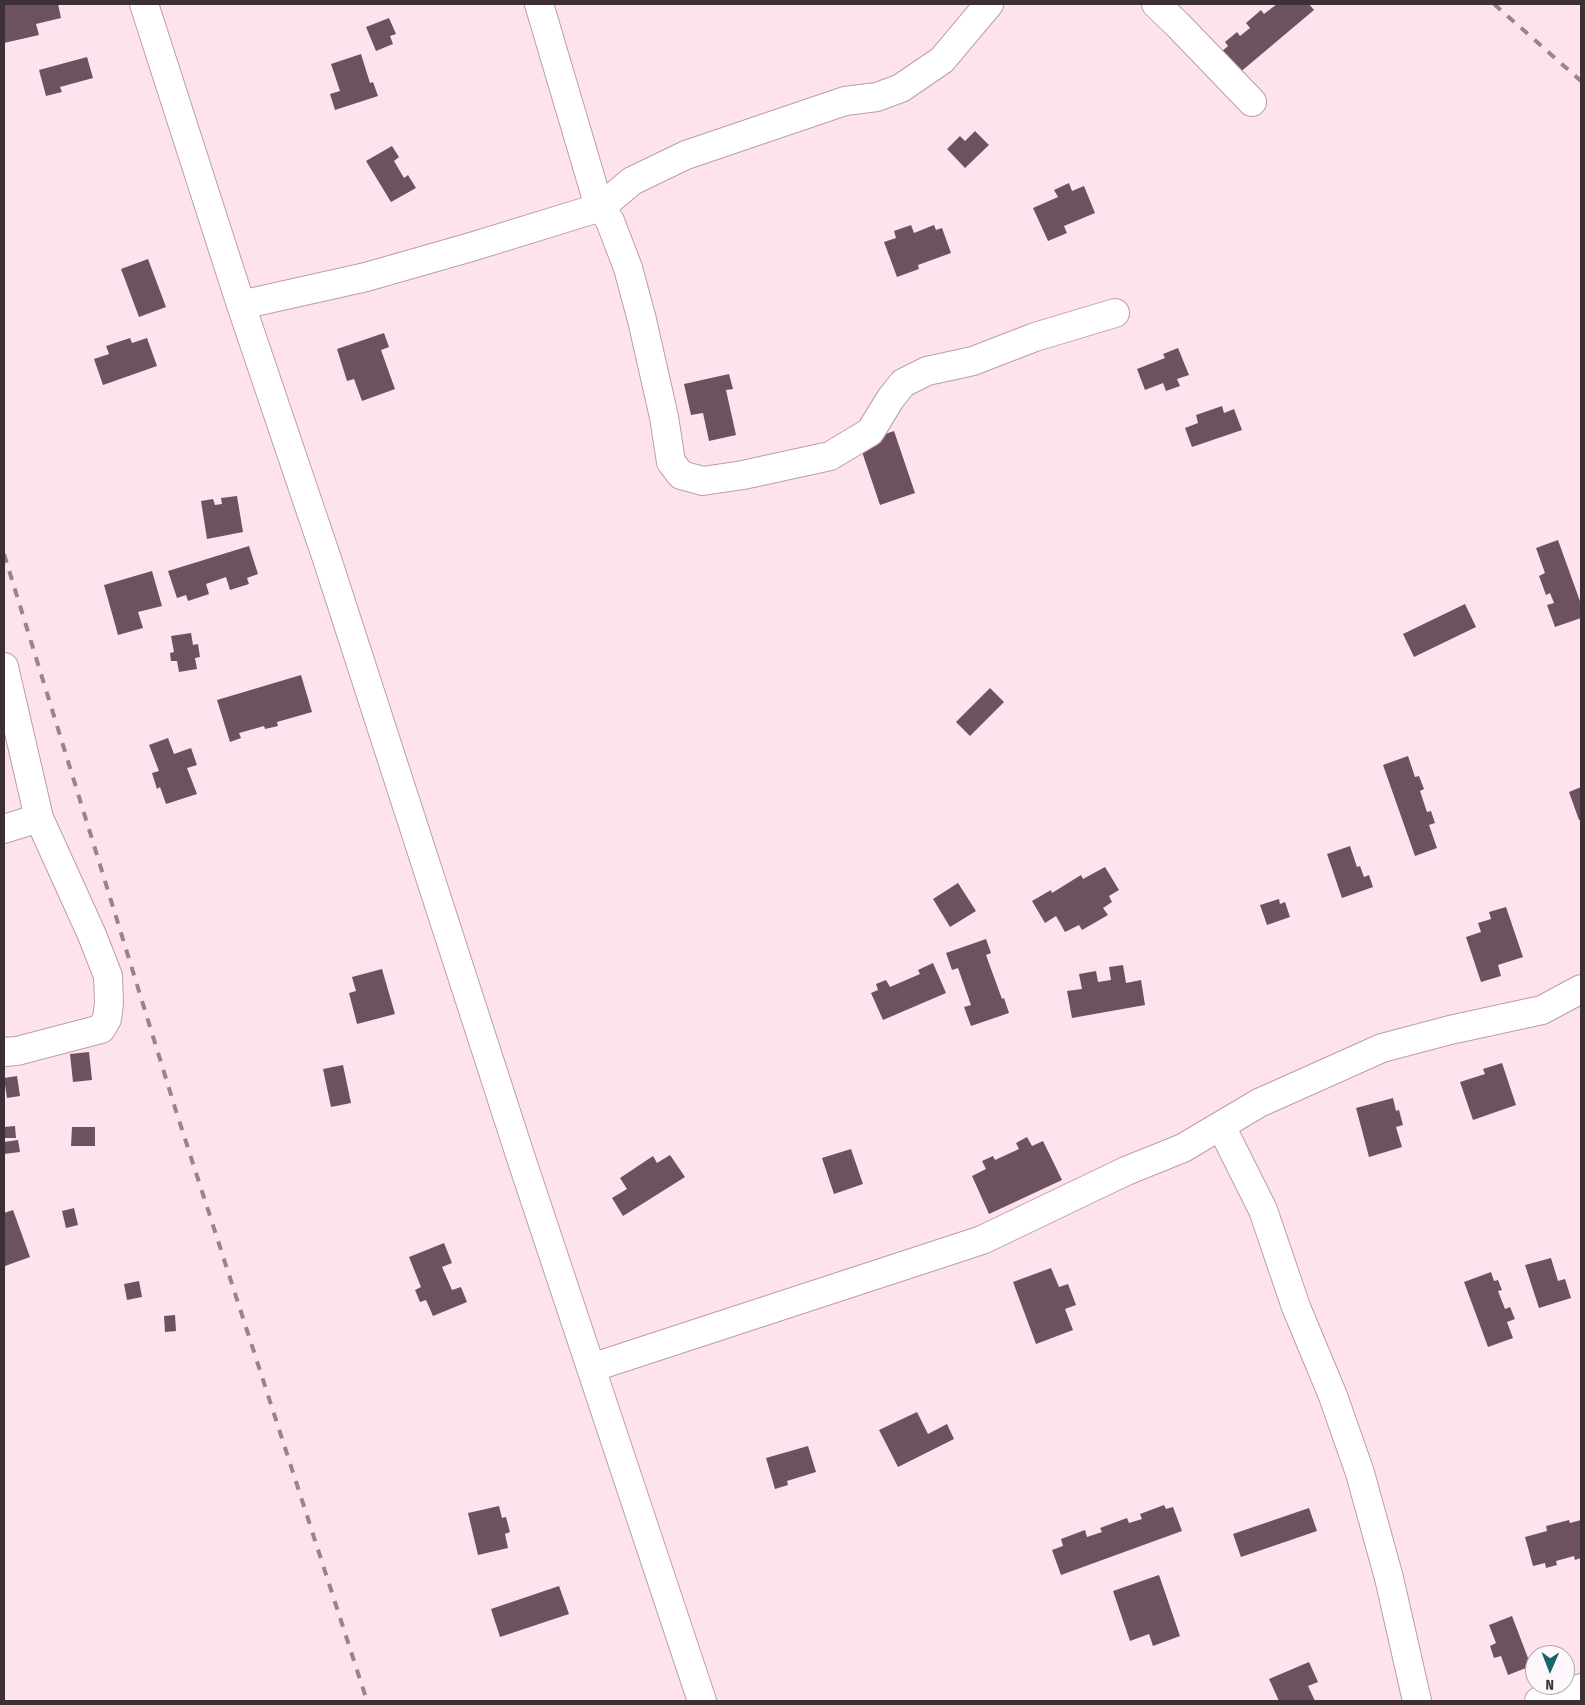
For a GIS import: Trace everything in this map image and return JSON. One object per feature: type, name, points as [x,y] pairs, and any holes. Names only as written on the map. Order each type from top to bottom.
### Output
[{"type":"street","points":[[144,4],[241,305],[327,559],[591,1368],[702,1701]]},
{"type":"street","points":[[539,4],[570,111],[601,207],[610,221],[628,268],[664,417],[671,462],[681,475],[703,480],[743,474],[830,456],[870,432],[891,398],[903,384],[927,371],[973,361],[1035,337],[1116,313]]},
{"type":"street","points":[[241,305],[366,277],[601,207],[632,181],[686,155],[845,101],[877,97],[900,88],[942,60],[989,4]]},
{"type":"street","points":[[1156,4],[1252,102]]},
{"type":"street","points":[[4,667],[39,818],[92,935],[108,976],[109,1003],[107,1019],[101,1029],[4,1052]]},
{"type":"street","points":[[4,829],[39,818]]},
{"type":"street","points":[[591,1368],[982,1240],[1126,1171],[1183,1148],[1259,1103],[1382,1048],[1450,1030],[1542,1010],[1581,989]]},
{"type":"street","points":[[1221,1126],[1263,1210],[1296,1307],[1332,1396],[1360,1473],[1389,1578],[1417,1701]]},
{"type":"street","points":[[1539,1701],[1581,1688]]},
{"type":"building","points":[[4,4],[58,4],[61,18],[36,24],[39,35],[4,43]]},
{"type":"building","points":[[1277,4],[1309,4],[1314,10],[1238,74],[1220,53],[1228,46],[1225,42],[1237,32],[1240,36],[1250,28],[1246,23],[1261,10],[1264,14]]},
{"type":"building","points":[[389,18],[396,34],[390,36],[393,44],[376,51],[366,27]]},
{"type":"building","points":[[361,54],[370,83],[373,82],[378,96],[335,110],[330,94],[340,91],[331,64]]},
{"type":"building","points":[[87,57],[93,78],[60,87],[62,92],[46,96],[39,70]]},
{"type":"building","points":[[975,131],[989,145],[965,168],[947,149],[960,136],[965,141]]},
{"type":"building","points":[[392,146],[399,157],[394,161],[404,178],[408,175],[416,188],[391,202],[366,161]]},
{"type":"building","points":[[1069,183],[1072,191],[1084,186],[1095,213],[1064,226],[1067,233],[1048,241],[1033,208],[1058,197],[1054,190]]},
{"type":"building","points":[[911,225],[914,233],[934,225],[936,230],[942,228],[951,253],[918,265],[919,269],[897,277],[884,242],[896,238],[894,231]]},
{"type":"building","points":[[148,259],[166,307],[139,317],[121,269]]},
{"type":"building","points":[[384,333],[389,347],[381,350],[395,389],[362,401],[354,379],[347,381],[337,349]]},
{"type":"building","points":[[130,338],[132,343],[147,338],[157,366],[103,385],[94,359],[109,354],[106,346]]},
{"type":"building","points":[[1178,348],[1189,375],[1177,379],[1180,386],[1166,391],[1163,383],[1145,390],[1137,369],[1165,358],[1163,354]]},
{"type":"building","points":[[729,374],[733,389],[726,390],[736,435],[709,441],[703,413],[691,415],[684,384]]},
{"type":"building","points":[[1222,406],[1224,413],[1234,409],[1242,430],[1192,447],[1185,428],[1198,423],[1196,415]]},
{"type":"building","points":[[894,431],[915,493],[880,505],[859,443]]},
{"type":"building","points":[[237,496],[243,532],[207,539],[201,501],[213,499],[215,505],[222,504],[221,498]]},
{"type":"building","points":[[1558,540],[1581,604],[1581,618],[1555,627],[1547,605],[1554,603],[1550,593],[1546,595],[1539,576],[1545,573],[1536,548]]},
{"type":"building","points":[[249,546],[258,574],[247,578],[249,584],[230,590],[226,577],[206,584],[209,594],[188,601],[186,595],[177,598],[168,571]]},
{"type":"building","points":[[152,571],[162,606],[138,612],[143,628],[118,635],[104,585]]},
{"type":"building","points":[[1465,604],[1476,627],[1414,657],[1403,634]]},
{"type":"building","points":[[191,633],[193,645],[198,644],[200,657],[195,658],[197,669],[179,672],[177,661],[171,661],[170,653],[174,652],[171,636]]},
{"type":"building","points":[[301,675],[312,712],[277,722],[278,726],[265,729],[264,726],[239,733],[241,738],[230,742],[217,700]]},
{"type":"building","points":[[990,688],[1004,702],[970,736],[956,722]]},
{"type":"building","points":[[168,738],[174,754],[191,748],[197,765],[187,768],[197,794],[166,804],[160,787],[157,789],[152,773],[159,771],[149,745]]},
{"type":"building","points":[[1408,756],[1415,777],[1419,776],[1424,789],[1420,791],[1427,812],[1431,811],[1435,823],[1429,825],[1437,848],[1415,856],[1383,765]]},
{"type":"building","points":[[1581,787],[1581,820],[1579,820],[1569,792]]},
{"type":"building","points":[[1350,846],[1357,867],[1360,866],[1364,877],[1369,875],[1373,887],[1342,898],[1327,854]]},
{"type":"building","points":[[1105,867],[1119,890],[1109,896],[1112,902],[1103,908],[1108,915],[1082,930],[1079,925],[1065,932],[1056,916],[1045,923],[1032,901],[1051,890],[1052,893],[1081,875],[1083,879]]},
{"type":"building","points":[[958,883],[976,911],[950,927],[933,899]]},
{"type":"building","points":[[1279,899],[1280,904],[1285,902],[1290,917],[1267,925],[1260,905]]},
{"type":"building","points":[[1506,907],[1523,957],[1498,965],[1501,976],[1481,982],[1466,937],[1481,932],[1478,923],[1491,919],[1489,912]]},
{"type":"building","points":[[986,939],[991,953],[986,955],[1009,1013],[971,1026],[964,1007],[971,1005],[958,968],[952,970],[946,953]]},
{"type":"building","points":[[933,963],[946,993],[883,1020],[871,993],[878,990],[876,984],[886,980],[890,987],[920,974],[918,970]]},
{"type":"building","points":[[1123,965],[1126,983],[1141,980],[1145,1005],[1072,1018],[1067,991],[1082,989],[1079,974],[1096,971],[1098,982],[1111,980],[1109,967]]},
{"type":"building","points":[[382,969],[395,1014],[357,1024],[349,993],[356,991],[352,977]]},
{"type":"building","points":[[89,1052],[92,1080],[73,1082],[70,1054]]},
{"type":"building","points":[[1502,1063],[1516,1105],[1473,1120],[1460,1082],[1485,1074],[1483,1069]]},
{"type":"building","points":[[343,1065],[351,1103],[331,1107],[323,1069]]},
{"type":"building","points":[[17,1076],[20,1096],[7,1098],[4,1078]]},
{"type":"building","points":[[1393,1098],[1396,1111],[1399,1110],[1403,1125],[1396,1127],[1402,1147],[1369,1157],[1356,1108]]},
{"type":"building","points":[[15,1126],[16,1138],[4,1138],[4,1127]]},
{"type":"building","points":[[72,1127],[95,1127],[95,1146],[71,1146]]},
{"type":"building","points":[[1027,1137],[1032,1146],[1043,1141],[1062,1180],[989,1214],[972,1176],[986,1169],[982,1161],[993,1156],[995,1160],[1019,1149],[1016,1143]]},
{"type":"building","points":[[18,1140],[20,1152],[4,1154],[4,1142]]},
{"type":"building","points":[[851,1149],[863,1184],[834,1194],[822,1158]]},
{"type":"building","points":[[670,1155],[685,1177],[623,1216],[612,1198],[627,1189],[620,1178],[653,1156],[657,1163]]},
{"type":"building","points":[[74,1208],[78,1225],[66,1228],[62,1211]]},
{"type":"building","points":[[13,1210],[30,1257],[5,1266],[4,1213]]},
{"type":"building","points":[[444,1243],[452,1263],[442,1267],[452,1290],[461,1287],[467,1302],[433,1316],[426,1300],[420,1302],[415,1290],[421,1287],[409,1257]]},
{"type":"building","points":[[1551,1258],[1558,1281],[1565,1279],[1571,1298],[1539,1308],[1525,1265]]},
{"type":"building","points":[[1051,1268],[1059,1287],[1068,1284],[1076,1305],[1065,1309],[1073,1330],[1036,1344],[1013,1282]]},
{"type":"building","points":[[1491,1272],[1494,1281],[1498,1280],[1502,1290],[1498,1291],[1505,1309],[1510,1307],[1515,1319],[1507,1322],[1513,1338],[1488,1347],[1464,1282]]},
{"type":"building","points":[[139,1281],[142,1297],[127,1300],[124,1284]]},
{"type":"building","points":[[175,1315],[176,1331],[165,1332],[164,1316]]},
{"type":"building","points":[[917,1412],[928,1434],[947,1424],[954,1439],[898,1467],[879,1430]]},
{"type":"building","points":[[808,1446],[816,1472],[787,1481],[788,1485],[775,1489],[766,1458]]},
{"type":"building","points":[[1164,1505],[1166,1509],[1173,1507],[1182,1531],[1061,1575],[1052,1550],[1063,1546],[1061,1539],[1085,1530],[1087,1537],[1102,1532],[1100,1528],[1127,1518],[1129,1523],[1142,1519],[1140,1514]]},
{"type":"building","points":[[499,1506],[502,1518],[506,1517],[510,1532],[505,1534],[508,1548],[478,1555],[468,1513]]},
{"type":"building","points":[[1309,1508],[1317,1531],[1241,1557],[1233,1534]]},
{"type":"building","points":[[1569,1520],[1570,1523],[1581,1520],[1581,1558],[1575,1560],[1574,1556],[1556,1561],[1557,1565],[1546,1568],[1545,1563],[1533,1566],[1525,1537],[1547,1531],[1546,1526]]},
{"type":"building","points":[[1159,1575],[1180,1636],[1153,1646],[1149,1634],[1130,1641],[1113,1591]]},
{"type":"building","points":[[559,1586],[569,1614],[500,1637],[491,1609]]},
{"type":"building","points":[[1512,1616],[1525,1650],[1525,1668],[1508,1675],[1501,1656],[1494,1658],[1490,1646],[1496,1643],[1489,1625]]},
{"type":"building","points":[[1309,1662],[1318,1682],[1308,1686],[1315,1701],[1279,1701],[1269,1679]]},
{"type":"railway","points":[[1494,4],[1581,81]]},
{"type":"railway","points":[[4,554],[176,1111],[367,1701]]}]
